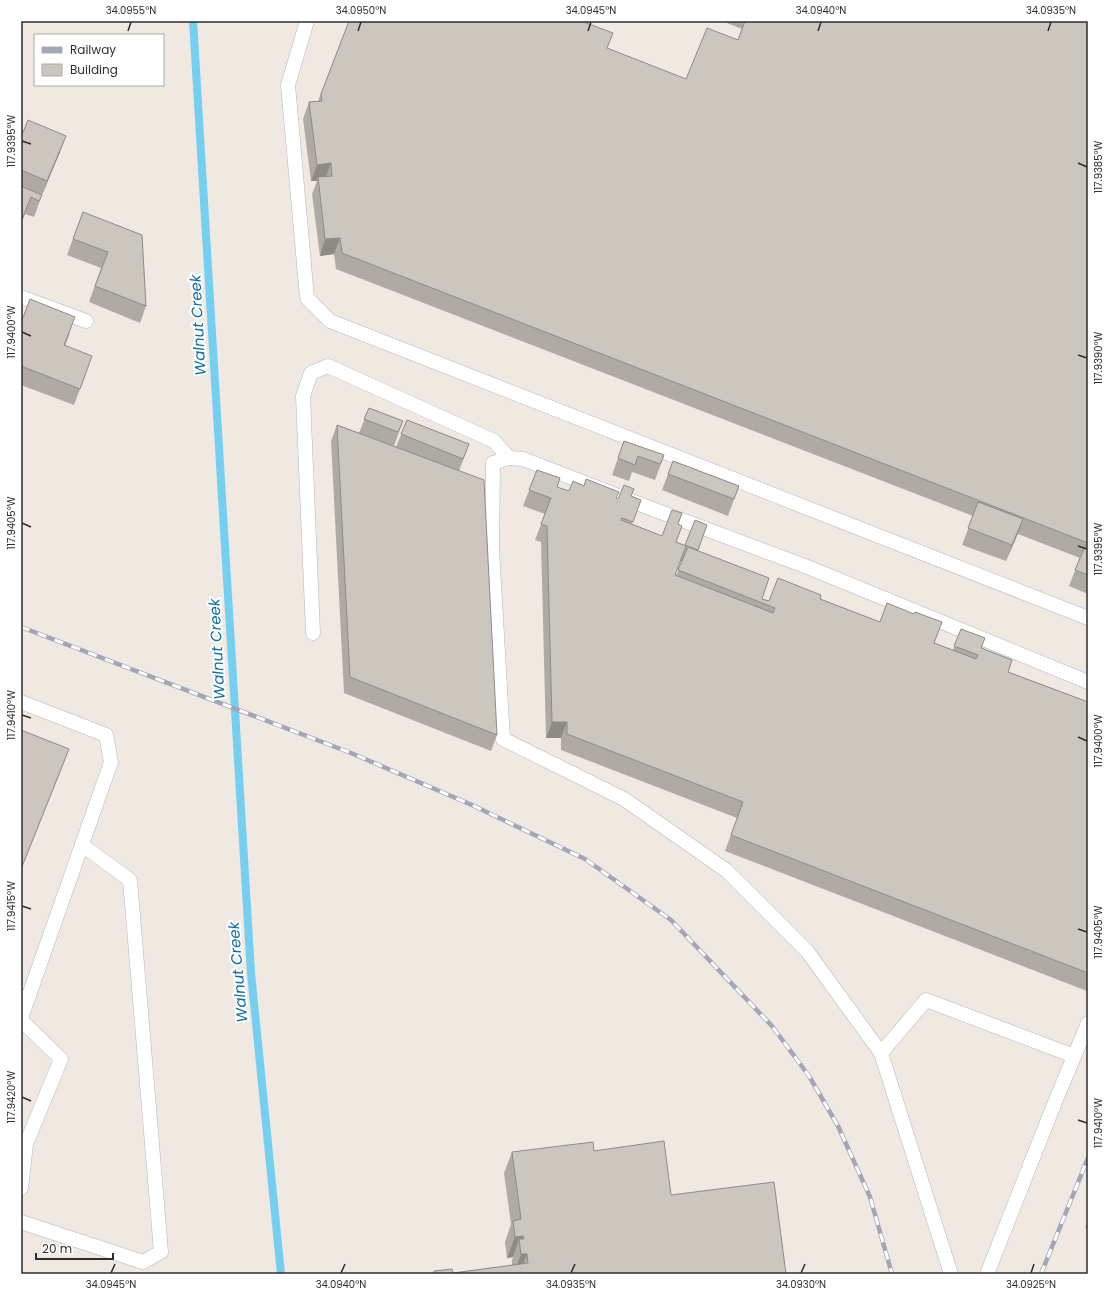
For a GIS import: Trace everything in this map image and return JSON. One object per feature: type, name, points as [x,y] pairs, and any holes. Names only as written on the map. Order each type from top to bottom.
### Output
[{"type":"lane","points":[[307,21],[288,85],[307,298],[330,321],[1088,618]]},
{"type":"lane","points":[[21,296],[86,321]]},
{"type":"lane","points":[[313,633],[303,396],[311,373],[328,366],[494,441],[509,458]]},
{"type":"lane","points":[[951,1274],[881,1052],[807,951],[726,871],[624,799],[503,739],[492,550],[493,464],[509,458],[523,458],[647,507],[805,566],[1088,682]]},
{"type":"lane","points":[[21,702],[106,734],[111,762],[21,1019],[61,1059],[23,1144],[21,1188]]},
{"type":"lane","points":[[21,1222],[143,1262],[161,1252],[130,880],[82,845]]},
{"type":"lane","points":[[881,1052],[926,1000],[1074,1056]]},
{"type":"lane","points":[[987,1274],[1088,1023]]},
{"type":"building","points":[[349,21],[581,21],[613,33],[607,48],[686,79],[707,28],[738,40],[745,21],[1088,21],[1088,543],[342,253],[340,238],[325,239],[318,177],[332,176],[331,163],[317,165],[309,102],[322,101],[321,94]]},
{"type":"building","points":[[28,120],[66,136],[47,181],[21,170],[21,137]]},
{"type":"building","points":[[21,186],[42,195],[39,201],[31,197],[21,222]]},
{"type":"building","points":[[83,212],[142,235],[146,306],[95,286],[108,252],[73,239]]},
{"type":"building","points":[[30,299],[75,317],[64,345],[92,356],[80,389],[21,366],[21,323]]},
{"type":"building","points":[[369,408],[403,421],[398,432],[364,419]]},
{"type":"building","points":[[407,420],[469,444],[463,459],[401,434]]},
{"type":"building","points":[[337,425],[484,480],[497,735],[350,677]]},
{"type":"building","points":[[624,441],[664,455],[660,464],[638,456],[635,465],[618,458]]},
{"type":"building","points":[[673,461],[739,486],[734,499],[668,474]]},
{"type":"building","points":[[537,470],[560,478],[557,487],[569,491],[573,481],[584,486],[586,479],[619,492],[616,498],[618,499],[624,485],[634,489],[631,496],[641,500],[633,522],[622,518],[621,520],[662,536],[672,510],[682,513],[678,524],[682,526],[676,542],[686,546],[675,575],[773,613],[775,608],[678,570],[688,547],[769,578],[762,599],[769,601],[778,578],[821,595],[820,599],[880,622],[887,603],[914,614],[915,612],[942,622],[934,643],[976,659],[978,655],[954,646],[961,629],[985,638],[981,648],[1012,660],[1008,672],[1088,702],[1088,973],[731,835],[743,802],[567,734],[567,722],[552,722],[547,526],[541,524],[551,498],[529,490]]},
{"type":"building","points":[[978,502],[1023,519],[1012,545],[968,528]]},
{"type":"building","points":[[695,520],[707,525],[698,550],[685,545]]},
{"type":"building","points":[[1086,544],[1088,545],[1088,575],[1075,570]]},
{"type":"building","points":[[21,730],[69,749],[21,869]]},
{"type":"building","points":[[664,1141],[671,1195],[774,1182],[786,1274],[434,1274],[434,1271],[452,1269],[453,1273],[528,1263],[527,1254],[521,1254],[519,1239],[524,1239],[523,1236],[515,1237],[513,1221],[521,1219],[512,1152],[593,1142],[594,1151]]},
{"type":"waterway","name":"Walnut Creek","points":[[193,21],[251,973],[281,1274]]},
{"type":"railway","points":[[21,627],[351,753],[472,805],[585,859],[671,920],[772,1026],[809,1076],[838,1126],[870,1197],[892,1274]]},
{"type":"railway","points":[[1041,1274],[1088,1158]]}]
